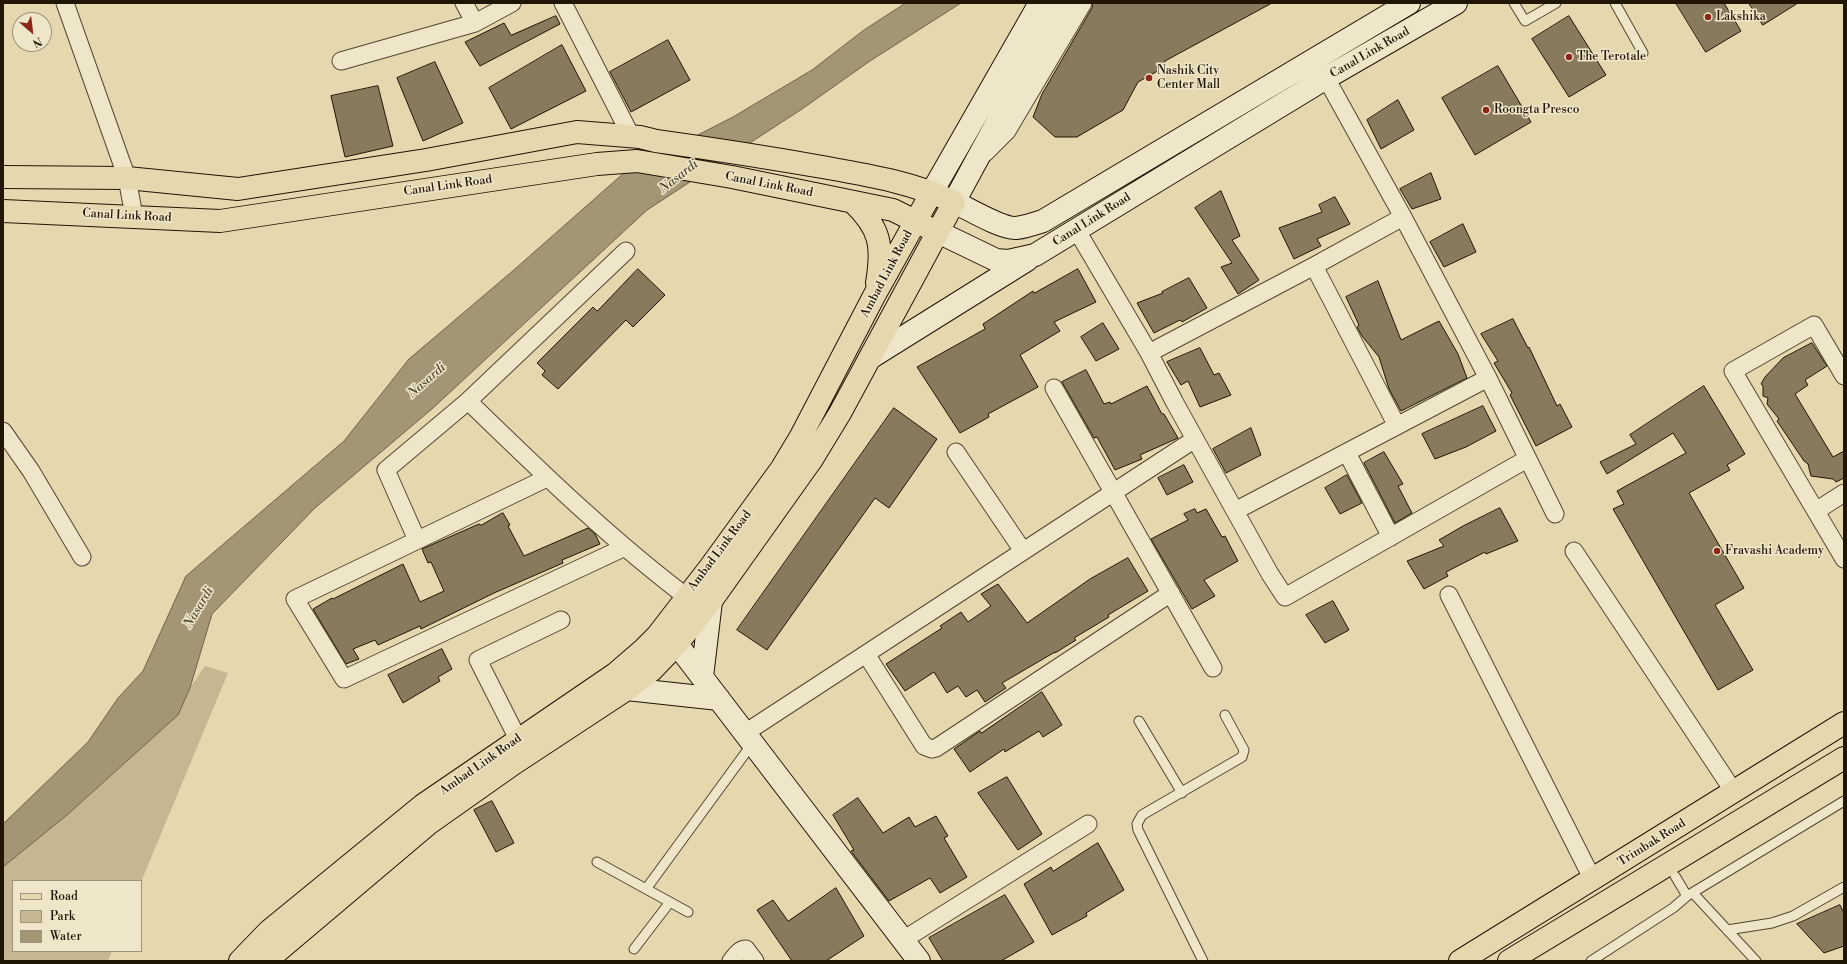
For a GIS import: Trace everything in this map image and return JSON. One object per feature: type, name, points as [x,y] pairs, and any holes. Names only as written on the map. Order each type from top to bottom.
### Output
[{"type":"main road","name":"Ambad Link Road","points":[[240,961],[269,931],[424,805],[615,674],[644,649],[664,627],[778,474],[800,438],[915,221],[1040,3]]},
{"type":"main road","name":"Ambad Link Road","points":[[266,961],[428,824],[513,764],[627,689],[652,670],[677,644],[707,606],[812,459],[870,358],[978,158],[1012,110],[1062,3]]},
{"type":"main road","name":"Canal Link Road","points":[[3,177],[127,178],[238,189],[426,160],[577,132],[631,136],[904,182],[932,192],[1009,227],[1024,227],[1043,221],[1409,3]]},
{"type":"main road","name":"Canal Link Road","points":[[3,211],[220,221],[589,166],[637,161],[732,177],[892,210],[996,260],[1008,261],[1035,255],[1326,78],[1456,3]]},
{"type":"main road","points":[[853,202],[873,224],[879,245],[880,264],[874,296]]},
{"type":"main road","points":[[870,358],[1035,255]]},
{"type":"main road","points":[[702,677],[707,606]]},
{"type":"main road","points":[[664,627],[919,961]]},
{"type":"main road","points":[[627,689],[719,699]]},
{"type":"main road","name":"Trimbak Road","points":[[1460,961],[1844,724]]},
{"type":"main road","points":[[1509,961],[1672,870],[1844,758]]},
{"type":"street","points":[[65,3],[127,178],[134,216]]},
{"type":"street","points":[[464,3],[474,23]]},
{"type":"street","points":[[340,61],[474,23],[512,3]]},
{"type":"street","points":[[563,3],[631,136]]},
{"type":"street","points":[[1012,110],[1083,3]]},
{"type":"street","points":[[1326,78],[1403,217],[1488,378],[1555,514]]},
{"type":"street","points":[[1149,353],[1403,217]]},
{"type":"street","points":[[1076,229],[1149,353],[1270,574],[1285,597],[1527,459]]},
{"type":"street","points":[[417,540],[386,470],[468,401],[626,251]]},
{"type":"street","points":[[1314,266],[1396,426]]},
{"type":"street","points":[[1844,376],[1814,325],[1733,371],[1844,560]]},
{"type":"street","points":[[1235,511],[1488,378]]},
{"type":"street","points":[[1054,388],[1213,668]]},
{"type":"street","points":[[468,401],[547,478],[624,548],[686,597],[707,606]]},
{"type":"street","points":[[3,431],[32,471],[82,557]]},
{"type":"street","points":[[749,738],[866,654],[1195,439]]},
{"type":"street","points":[[956,452],[1023,551]]},
{"type":"street","points":[[1347,453],[1390,537]]},
{"type":"street","points":[[547,478],[295,599],[344,679],[624,548]]},
{"type":"street","points":[[1816,511],[1844,493]]},
{"type":"street","points":[[1574,551],[1734,792]]},
{"type":"street","points":[[866,654],[924,746],[932,749],[936,748],[1171,593]]},
{"type":"street","points":[[1449,595],[1593,880]]},
{"type":"street","points":[[518,740],[478,660],[561,620]]},
{"type":"street","points":[[903,940],[1088,824]]},
{"type":"street","points":[[731,961],[741,950],[746,949],[755,961]]},
{"type":"lane","points":[[1514,3],[1525,21],[1556,3]]},
{"type":"lane","points":[[1614,3],[1643,53]]},
{"type":"lane","points":[[1203,961],[1138,830],[1137,824],[1142,815],[1242,757],[1244,750],[1225,715]]},
{"type":"lane","points":[[1140,722],[1182,793]]},
{"type":"lane","points":[[646,889],[749,738]]},
{"type":"lane","points":[[1592,961],[1673,908],[1690,894],[1844,802]]},
{"type":"lane","points":[[597,862],[688,912]]},
{"type":"lane","points":[[1672,870],[1690,894],[1756,961]]},
{"type":"lane","points":[[1727,930],[1772,923],[1793,916],[1844,887]]},
{"type":"lane","points":[[634,949],[670,902]]},
{"type":"green space","points":[[205,666],[228,673],[142,880],[12,880],[12,952],[112,952],[108,961],[3,961],[3,867],[67,815],[178,715],[190,688]]},
{"type":"water","name":"Nasardi","points":[[906,3],[961,3],[870,61],[802,109],[647,210],[433,408],[315,508],[212,614],[190,688],[178,715],[67,815],[3,867],[3,824],[88,742],[118,698],[143,671],[186,576],[344,441],[409,359],[515,269],[625,172],[733,117],[812,70],[864,30]]},
{"type":"building","points":[[1093,3],[1272,3],[1165,61],[1163,68],[1138,82],[1123,110],[1077,137],[1055,137],[1033,117],[1042,94],[1092,8]]},
{"type":"building","name":"Lakshika","points":[[1676,3],[1724,3],[1741,31],[1706,52]]},
{"type":"building","points":[[1749,3],[1798,3],[1763,25]]},
{"type":"building","points":[[556,16],[560,24],[480,66],[465,42],[504,23],[511,35]]},
{"type":"building","name":"The Terotale","points":[[1569,16],[1606,75],[1569,97],[1532,39]]},
{"type":"building","points":[[668,40],[690,80],[631,112],[610,72]]},
{"type":"building","points":[[562,45],[586,91],[511,129],[489,88]]},
{"type":"building","points":[[435,62],[463,123],[423,141],[397,78]]},
{"type":"building","name":"Roongta Presco","points":[[1498,66],[1531,122],[1475,155],[1442,98]]},
{"type":"building","points":[[378,86],[393,146],[345,157],[331,96]]},
{"type":"building","points":[[1398,100],[1414,130],[1381,149],[1367,120]]},
{"type":"building","points":[[1431,173],[1441,199],[1412,209],[1400,189]]},
{"type":"building","points":[[1221,191],[1240,236],[1232,240],[1259,280],[1238,294],[1221,267],[1232,263],[1195,208]]},
{"type":"building","points":[[1335,197],[1350,224],[1317,239],[1321,246],[1294,259],[1279,228],[1322,212],[1319,205]]},
{"type":"building","points":[[1463,224],[1476,252],[1444,267],[1430,242]]},
{"type":"building","points":[[638,269],[665,295],[633,327],[626,320],[558,389],[542,375],[545,371],[537,363],[593,307],[597,311]]},
{"type":"building","points":[[1078,269],[1096,302],[1054,322],[1060,331],[1020,355],[1038,387],[988,414],[989,417],[960,433],[917,367],[985,329],[983,324],[1033,291],[1034,293]]},
{"type":"building","points":[[1189,278],[1207,308],[1182,322],[1180,320],[1154,333],[1137,303],[1163,293],[1162,292]]},
{"type":"building","points":[[1378,281],[1401,340],[1439,321],[1458,354],[1467,378],[1401,411],[1389,389],[1379,357],[1362,336],[1357,327],[1359,325],[1346,297]]},
{"type":"building","points":[[1513,319],[1528,348],[1529,347],[1557,406],[1560,404],[1572,427],[1536,446],[1510,395],[1512,393],[1494,363],[1498,361],[1481,334]]},
{"type":"building","points":[[1103,323],[1119,349],[1096,361],[1081,337]]},
{"type":"building","points":[[1812,343],[1827,366],[1805,380],[1808,385],[1795,394],[1833,457],[1844,451],[1844,478],[1836,482],[1833,479],[1811,476],[1808,464],[1804,461],[1777,421],[1779,419],[1767,404],[1768,398],[1763,396],[1763,386],[1761,384],[1765,377],[1783,358]]},
{"type":"building","points":[[1200,348],[1214,375],[1219,373],[1231,395],[1200,407],[1188,381],[1181,385],[1167,362]]},
{"type":"building","points":[[1086,370],[1104,404],[1110,402],[1111,404],[1147,386],[1162,414],[1164,414],[1178,438],[1140,455],[1142,459],[1115,470],[1097,437],[1094,438],[1062,382]]},
{"type":"building","points":[[1704,386],[1745,454],[1727,465],[1730,470],[1689,493],[1744,588],[1715,605],[1753,670],[1718,690],[1613,509],[1624,504],[1617,491],[1686,453],[1673,433],[1607,474],[1600,462],[1636,444],[1630,435]]},
{"type":"building","points":[[1483,406],[1496,431],[1466,447],[1435,459],[1422,434]]},
{"type":"building","points":[[894,408],[937,439],[889,508],[875,498],[767,650],[737,630]]},
{"type":"building","points":[[1251,428],[1261,455],[1226,473],[1213,449]]},
{"type":"building","points":[[1384,452],[1403,484],[1398,486],[1412,513],[1395,523],[1364,463]]},
{"type":"building","points":[[1184,465],[1193,482],[1167,495],[1158,478]]},
{"type":"building","points":[[1347,475],[1362,503],[1340,514],[1325,488]]},
{"type":"building","points":[[1500,508],[1518,541],[1486,554],[1485,552],[1446,572],[1448,576],[1424,589],[1407,561],[1444,546],[1439,540],[1463,526]]},
{"type":"building","points":[[1195,509],[1197,513],[1206,509],[1222,537],[1225,536],[1238,561],[1204,580],[1215,596],[1192,609],[1151,539],[1188,520],[1184,514]]},
{"type":"building","points":[[503,513],[510,525],[508,526],[524,556],[588,528],[595,534],[600,544],[562,560],[563,563],[494,593],[421,629],[420,626],[378,645],[375,640],[353,649],[359,659],[346,664],[313,609],[332,598],[333,599],[403,564],[420,602],[444,591],[431,562],[428,563],[422,549],[479,524],[481,525]]},
{"type":"building","points":[[1128,558],[1148,591],[1074,638],[1076,640],[1002,683],[1006,688],[985,702],[977,690],[966,697],[958,686],[947,693],[934,672],[905,691],[886,664],[942,628],[940,626],[961,612],[968,622],[991,606],[981,594],[998,584],[1027,623],[1090,579]]},
{"type":"building","points":[[1333,601],[1349,630],[1325,643],[1306,615]]},
{"type":"building","points":[[442,649],[452,669],[438,677],[440,681],[403,703],[388,675]]},
{"type":"building","points":[[1042,692],[1062,725],[1043,737],[1039,731],[1005,752],[1004,749],[970,772],[954,749],[980,731],[981,733]]},
{"type":"building","points":[[1007,777],[1042,834],[1018,850],[978,793]]},
{"type":"building","points":[[858,798],[883,833],[909,817],[915,827],[936,816],[948,836],[944,838],[967,877],[940,893],[930,878],[889,901],[851,851],[854,850],[833,815]]},
{"type":"building","points":[[492,801],[514,843],[496,852],[474,810]]},
{"type":"building","points":[[1098,843],[1124,890],[1086,913],[1087,916],[1052,935],[1024,884],[1051,867],[1053,871]]},
{"type":"building","points":[[836,888],[864,936],[826,961],[792,961],[757,910],[773,900],[788,921]]},
{"type":"building","points":[[1005,895],[1034,942],[1001,961],[943,961],[929,938]]},
{"type":"building","points":[[1840,905],[1844,913],[1844,946],[1824,953],[1797,924]]},
{"type":"place","name":"Lakshika","points":[[1708,17]]},
{"type":"place","name":"The Terotale","points":[[1569,57]]},
{"type":"place","name":"Nashik City Center Mall","points":[[1149,78]]},
{"type":"place","name":"Roongta Presco","points":[[1486,110]]},
{"type":"place","name":"Fravashi Academy","points":[[1717,551]]}]
